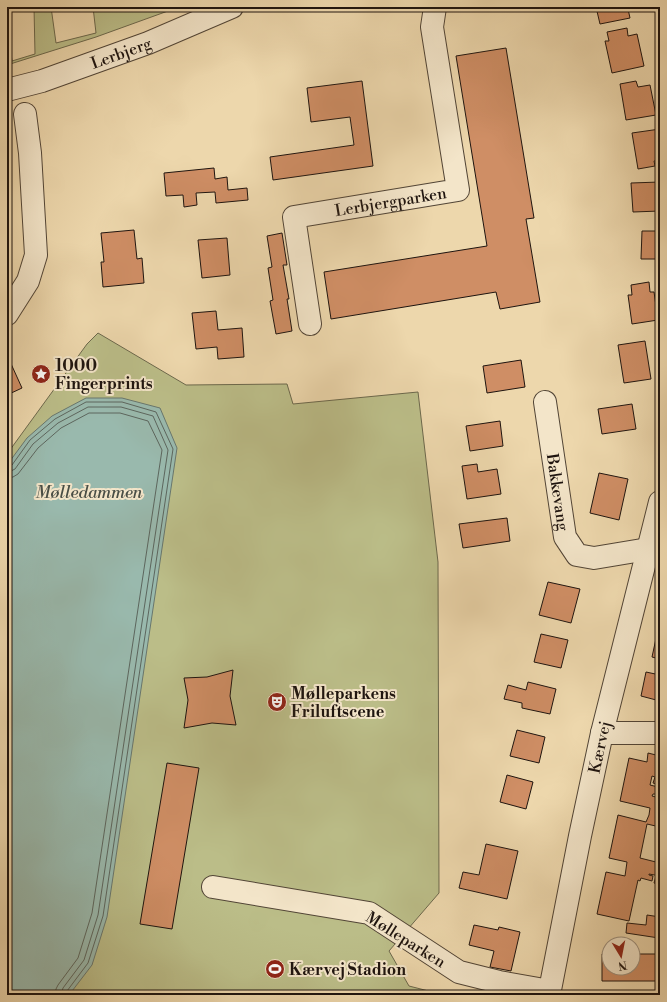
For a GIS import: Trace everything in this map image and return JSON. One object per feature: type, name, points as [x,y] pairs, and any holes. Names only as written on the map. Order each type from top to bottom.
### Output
[{"type":"street","name":"Lerbjerg","points":[[7,90],[42,81],[148,43],[232,7]]},
{"type":"street","name":"Lerbjergparken","points":[[310,324],[294,217],[458,190],[432,28],[435,7]]},
{"type":"street","points":[[7,314],[18,282],[36,255],[30,153],[25,114]]},
{"type":"street","name":"Bakkevang","points":[[545,402],[565,537],[577,556],[594,558],[648,549]]},
{"type":"street","name":"Kærvej","points":[[550,993],[580,836],[602,733],[660,502]]},
{"type":"street","points":[[602,733],[660,733]]},
{"type":"street","name":"Mølleparken","points":[[213,887],[369,913],[459,972],[550,993]]},
{"type":"green space","points":[[34,7],[51,7],[56,43],[96,33],[93,7],[179,7],[96,37],[7,65],[7,23],[12,61],[35,54]]},
{"type":"green space","points":[[98,333],[186,385],[287,384],[293,404],[418,392],[438,562],[439,893],[389,951],[409,986],[444,995],[7,995],[7,454],[87,344]]},
{"type":"water","name":"Mølledammen","points":[[86,398],[122,398],[160,408],[177,448],[107,917],[92,965],[69,995],[7,995],[7,465],[27,438],[52,416]]},
{"type":"building","points":[[596,7],[635,7],[628,9],[630,18],[600,24]]},
{"type":"building","points":[[627,28],[628,36],[637,34],[644,66],[612,73],[605,41],[609,41],[607,32]]},
{"type":"building","points":[[506,48],[534,218],[526,219],[540,302],[500,309],[496,292],[331,319],[324,272],[487,246],[456,56]]},
{"type":"building","points":[[362,81],[373,166],[273,180],[270,157],[354,145],[350,117],[311,122],[307,88]]},
{"type":"building","points":[[636,81],[638,87],[650,85],[656,115],[626,120],[620,84]]},
{"type":"building","points":[[660,129],[660,160],[654,161],[655,166],[638,169],[632,133]]},
{"type":"building","points":[[214,168],[215,179],[227,177],[228,190],[247,188],[248,200],[216,203],[215,192],[196,193],[197,205],[184,207],[183,195],[166,196],[164,173]]},
{"type":"building","points":[[660,182],[660,211],[633,212],[631,183]]},
{"type":"building","points":[[134,230],[137,259],[142,258],[144,283],[103,287],[101,262],[104,262],[101,233]]},
{"type":"building","points":[[642,231],[660,231],[660,259],[641,259]]},
{"type":"building","points":[[282,233],[287,265],[283,265],[289,299],[287,299],[292,331],[276,334],[270,301],[273,300],[268,268],[272,267],[267,236]]},
{"type":"building","points":[[227,238],[230,275],[202,278],[198,240]]},
{"type":"building","points":[[649,282],[650,292],[654,292],[658,320],[632,324],[628,295],[632,295],[631,285]]},
{"type":"building","points":[[216,311],[218,330],[242,328],[244,357],[218,359],[217,347],[196,349],[192,313]]},
{"type":"building","points":[[645,341],[651,379],[624,383],[618,345]]},
{"type":"building","points":[[7,355],[22,388],[7,395]]},
{"type":"building","points":[[521,360],[525,387],[487,393],[483,366]]},
{"type":"building","points":[[632,404],[636,429],[602,434],[598,409]]},
{"type":"building","points":[[500,421],[503,446],[470,451],[466,426]]},
{"type":"building","points":[[477,464],[478,472],[497,469],[501,494],[467,499],[462,466]]},
{"type":"building","points":[[599,473],[628,479],[619,520],[590,513]]},
{"type":"building","points":[[507,518],[510,541],[463,548],[459,524]]},
{"type":"building","points":[[548,582],[580,589],[571,623],[539,615]]},
{"type":"building","points":[[541,634],[568,640],[561,668],[534,662]]},
{"type":"building","points":[[657,634],[660,634],[660,659],[652,657]]},
{"type":"building","points":[[233,670],[230,696],[236,725],[212,723],[184,728],[188,700],[184,678],[207,677]]},
{"type":"building","points":[[646,672],[660,675],[660,701],[641,696]]},
{"type":"building","points":[[528,682],[556,689],[550,714],[522,708],[522,703],[504,699],[508,685],[526,690]]},
{"type":"building","points":[[517,730],[545,737],[539,763],[510,756]]},
{"type":"building","points":[[648,753],[660,756],[660,785],[653,783],[655,777],[652,776],[650,785],[658,787],[657,794],[653,794],[652,796],[660,798],[660,827],[647,824],[640,858],[660,863],[660,876],[649,874],[653,876],[652,881],[641,878],[640,881],[638,880],[629,921],[597,914],[606,872],[625,876],[627,862],[609,858],[618,815],[646,822],[649,815],[650,808],[620,801],[629,758],[647,762]]},
{"type":"building","points":[[167,763],[199,768],[172,929],[140,924]]},
{"type":"building","points":[[507,775],[533,782],[526,809],[500,802]]},
{"type":"building","points":[[486,844],[518,851],[507,899],[459,888],[463,872],[479,875]]},
{"type":"building","points":[[656,876],[660,877],[660,885],[654,883]]},
{"type":"building","points":[[647,915],[660,917],[659,938],[626,933],[627,923],[646,925]]},
{"type":"building","points":[[474,925],[498,930],[499,927],[520,932],[511,971],[490,967],[494,951],[469,945]]},
{"type":"building","points":[[641,954],[660,954],[660,981],[602,981],[602,976],[641,976]]},
{"type":"place","name":"1000 Fingerprints","points":[[41,374]]},
{"type":"place","name":"Mølleparkens Friluftscene","points":[[277,702]]},
{"type":"place","name":"Kærvej Stadion","points":[[275,969]]}]
